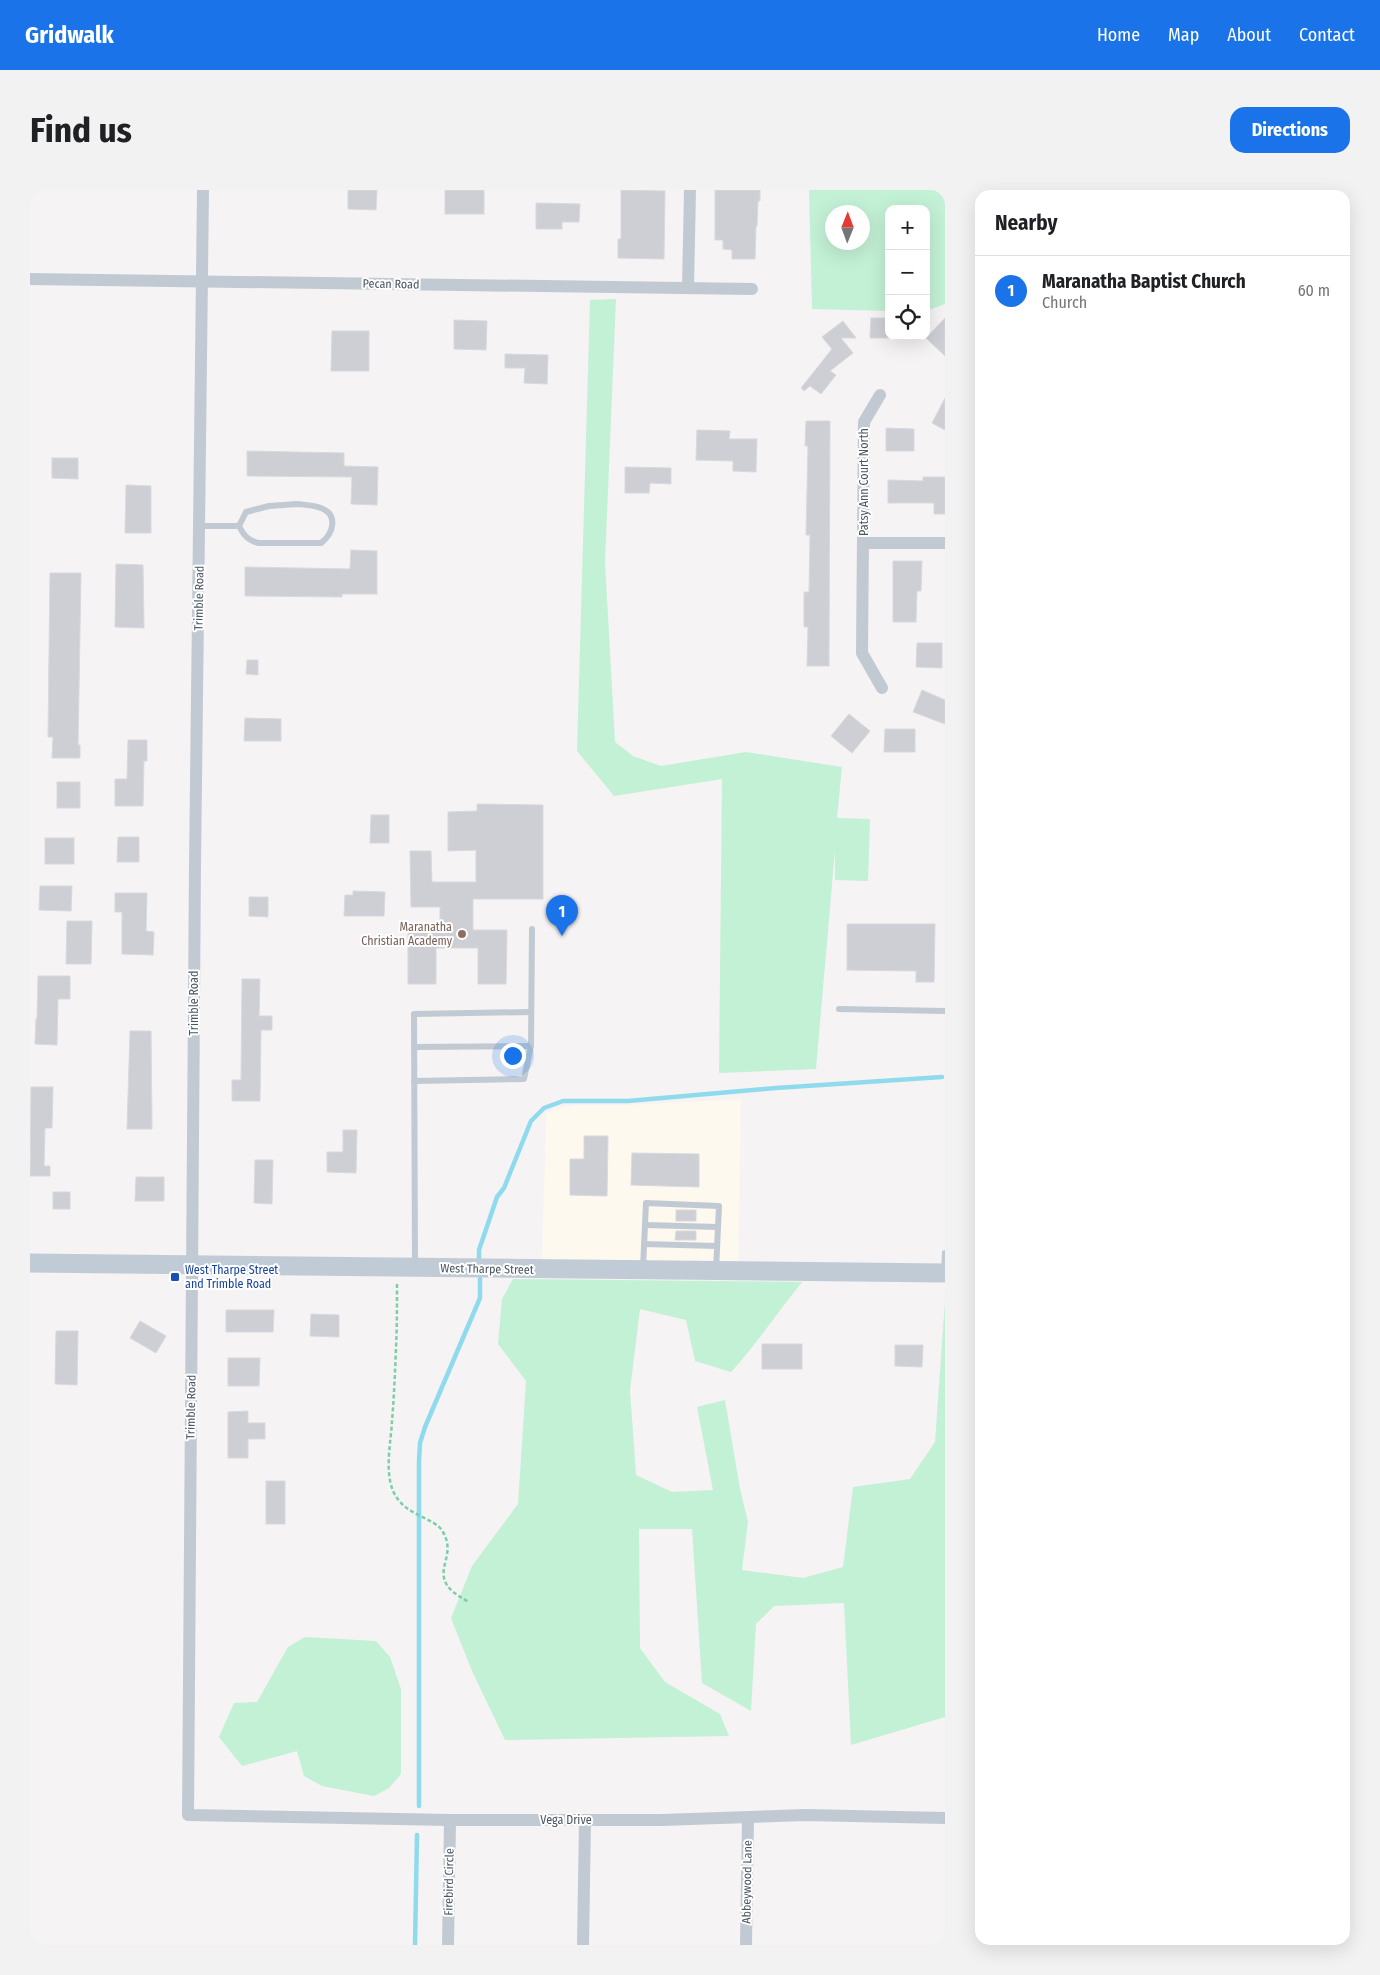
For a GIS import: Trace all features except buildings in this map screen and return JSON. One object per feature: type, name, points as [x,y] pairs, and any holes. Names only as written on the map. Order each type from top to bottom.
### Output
[{"type":"main road","name":"West Tharpe Street","points":[[30,1264],[945,1273]]},
{"type":"street","name":"Trimble Road","points":[[188,1815],[194,866],[203,190]]},
{"type":"street","points":[[688,288],[690,190]]},
{"type":"street","name":"Pecan Road","points":[[30,279],[752,289]]},
{"type":"street","name":"Patsy Ann Court North","points":[[880,395],[864,422],[862,653],[882,688]]},
{"type":"street","points":[[864,543],[945,543]]},
{"type":"street","name":"Vega Drive","points":[[188,1815],[450,1820],[748,1818],[805,1815],[945,1818]]},
{"type":"street","name":"Abbeywood Lane","points":[[746,1945],[748,1818]]},
{"type":"street","name":"Firebird Circle","points":[[448,1945],[450,1820]]},
{"type":"street","points":[[583,1945],[585,1820]]},
{"type":"lane","points":[[297,504],[324,509],[330,516],[333,525],[332,532],[328,538],[321,543],[313,544],[258,543],[249,540],[239,526],[242,517],[251,510],[269,506],[297,504]]},
{"type":"lane","points":[[200,526],[239,526]]},
{"type":"lane","points":[[414,1081],[524,1079],[531,1046],[532,929]]},
{"type":"lane","points":[[839,1009],[945,1011]]},
{"type":"lane","points":[[406,1268],[414,1081],[414,1014],[531,1012]]},
{"type":"lane","points":[[414,1047],[531,1046]]},
{"type":"lane","points":[[643,1270],[646,1203],[719,1206],[716,1271]]},
{"type":"lane","points":[[645,1225],[718,1227]]},
{"type":"lane","points":[[644,1244],[717,1246]]},
{"type":"lane","points":[[945,1253],[945,1273]]},
{"type":"path","points":[[406,1268],[396,1345],[389,1459],[390,1479],[393,1491],[400,1503],[443,1530],[447,1542],[444,1565],[446,1587],[454,1595],[468,1602]]},
{"type":"shaded area","points":[[741,1099],[738,1263],[542,1261],[546,1114],[554,1109],[575,1105],[625,1105]]},
{"type":"green space","points":[[809,190],[945,190],[945,304],[930,310],[930,205],[885,205],[885,311],[812,309]]},
{"type":"green space","points":[[616,299],[605,562],[615,742],[633,756],[661,766],[746,752],[842,767],[837,818],[870,819],[868,881],[835,880],[835,850],[816,1069],[719,1073],[722,779],[614,796],[577,751],[590,300]]},
{"type":"green space","points":[[513,1279],[802,1282],[759,1339],[731,1372],[695,1361],[686,1320],[640,1309],[630,1390],[636,1475],[672,1492],[713,1490],[697,1407],[725,1400],[740,1489],[748,1522],[742,1570],[803,1578],[843,1567],[853,1487],[910,1479],[935,1442],[945,1301],[945,1717],[851,1745],[844,1603],[774,1606],[756,1624],[751,1711],[702,1683],[692,1529],[639,1529],[640,1648],[665,1682],[720,1714],[729,1736],[505,1740],[472,1671],[451,1618],[472,1566],[518,1504],[526,1381],[498,1344],[502,1299]]},
{"type":"green space","points":[[305,1637],[376,1641],[390,1657],[401,1689],[401,1774],[389,1788],[374,1796],[322,1786],[304,1776],[297,1751],[242,1766],[219,1737],[234,1703],[257,1702],[288,1647]]},
{"type":"waterway","points":[[479,1258],[479,1250],[497,1197],[504,1188],[531,1121],[544,1108],[563,1101],[628,1101],[776,1088],[942,1077]]},
{"type":"waterway","points":[[419,1806],[420,1443],[480,1298],[480,1278]]},
{"type":"waterway","points":[[415,1945],[417,1835]]},
{"type":"place","name":"Maranatha Christian Academy","points":[[462,934]]},
{"type":"place","name":"Maranatha Baptist Church","points":[[562,936]]},
{"type":"place","name":"West Tharpe Street and Trimble Road","points":[[175,1277]]}]
